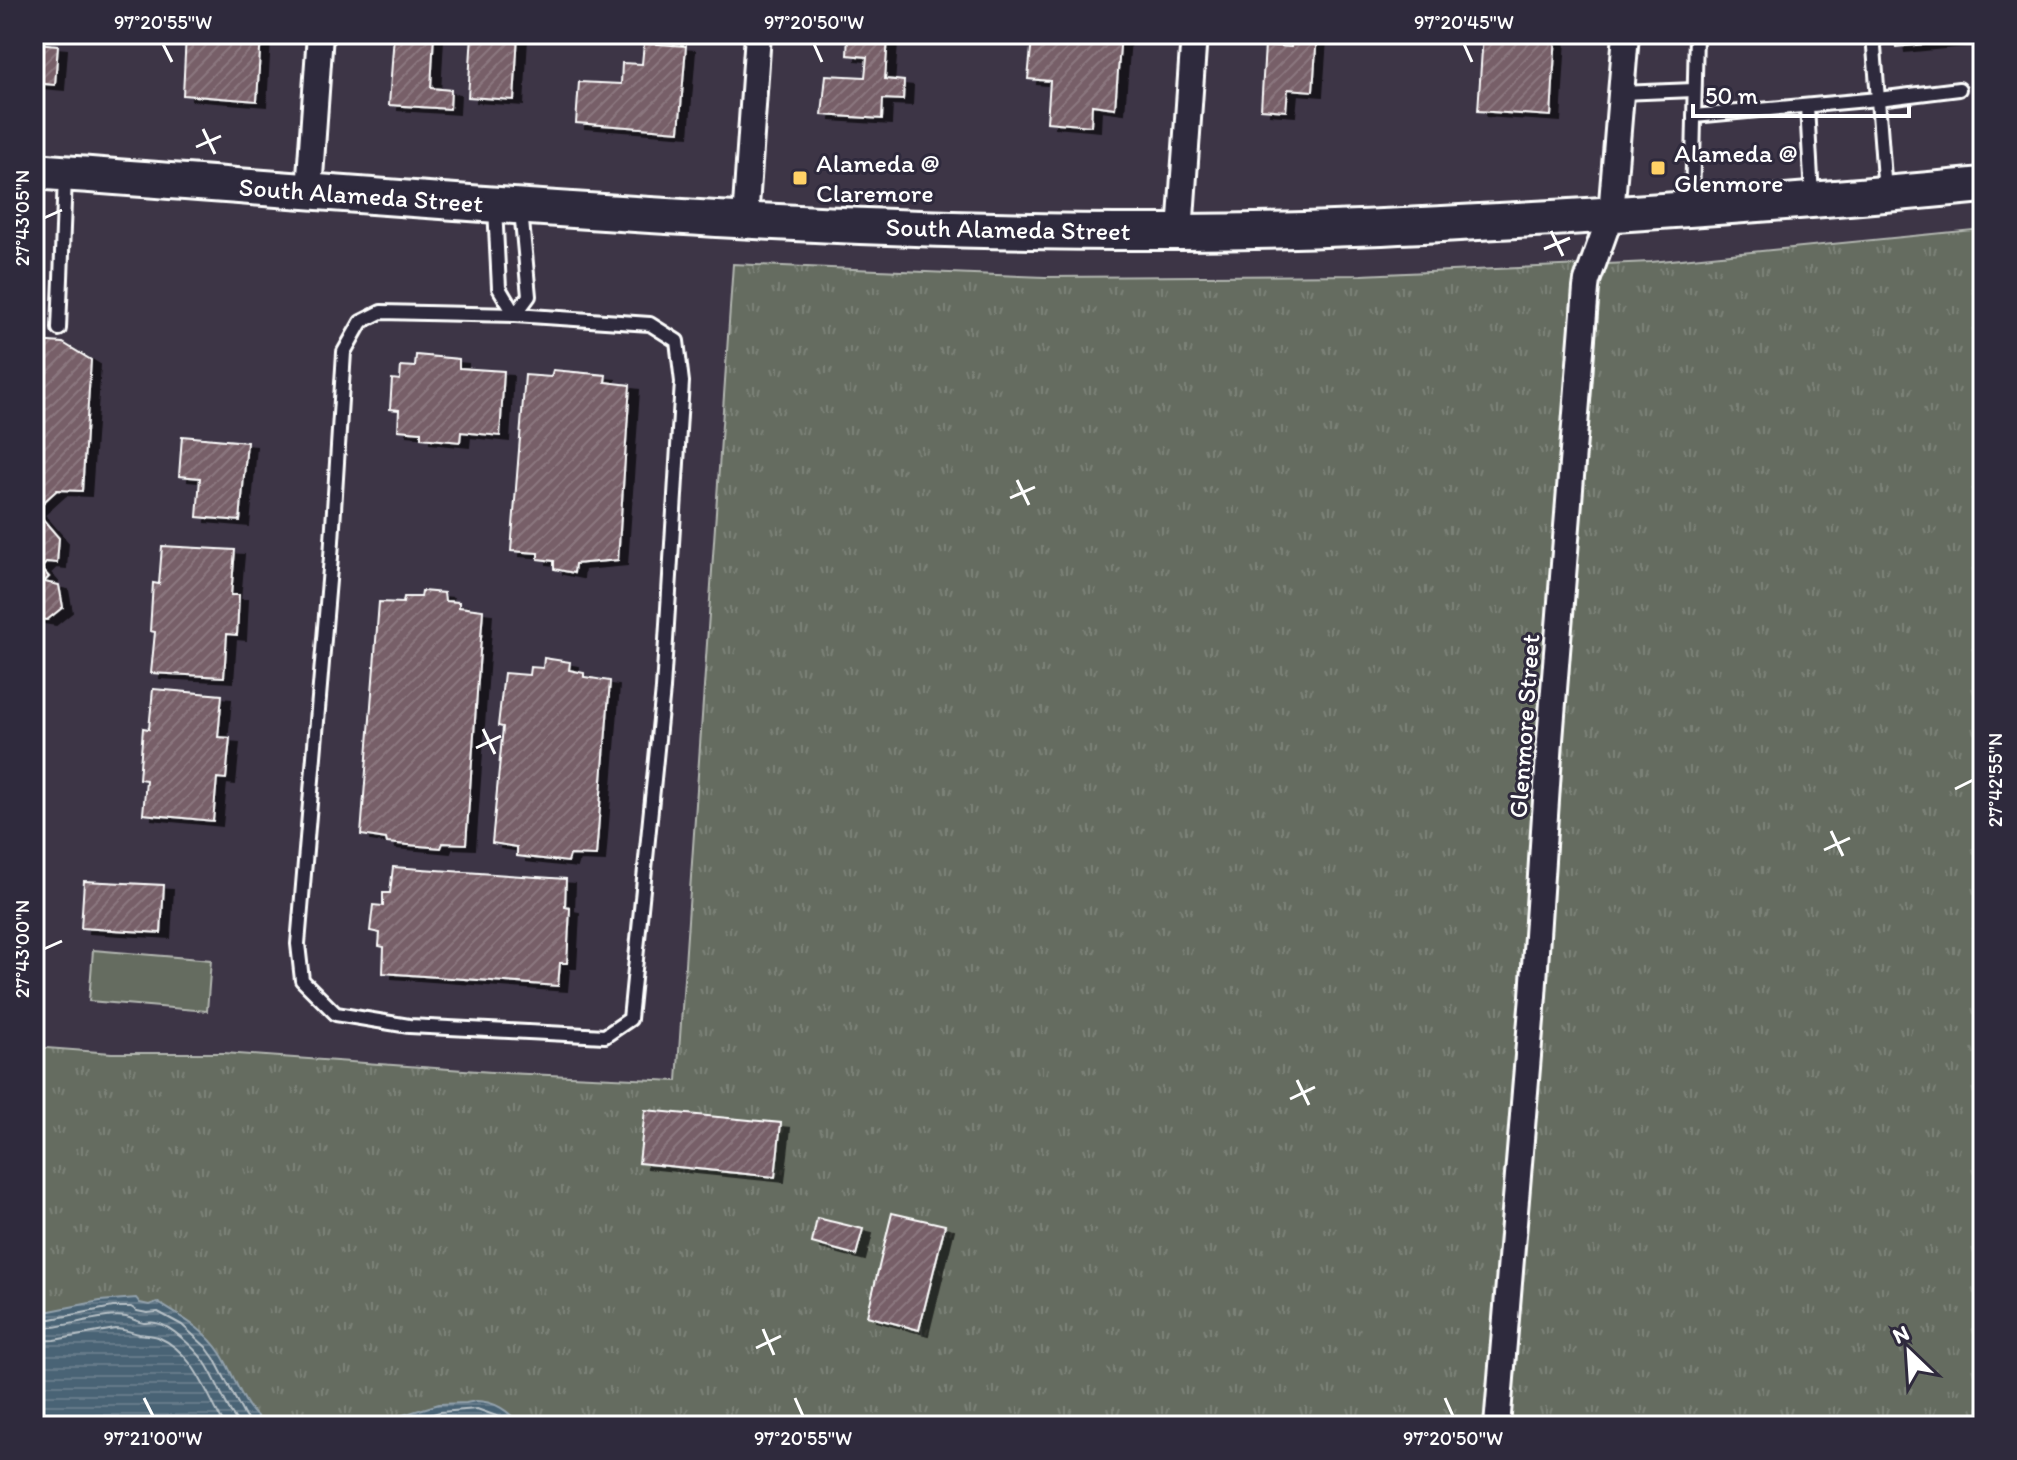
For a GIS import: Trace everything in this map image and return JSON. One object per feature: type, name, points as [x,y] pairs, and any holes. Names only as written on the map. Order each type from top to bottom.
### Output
[{"type":"main road","name":"South Alameda Street","points":[[50,172],[745,221],[1180,232],[1391,227],[1812,201],[1983,185]]},
{"type":"street","points":[[309,191],[320,34]]},
{"type":"street","points":[[745,221],[758,34]]},
{"type":"street","points":[[1180,232],[1194,34]]},
{"type":"street","name":"Glenmore Street","points":[[1497,1426],[1586,288],[1611,214],[1626,34]]},
{"type":"lane","points":[[1692,209],[1696,34]]},
{"type":"lane","points":[[1873,34],[1886,195]]},
{"type":"lane","points":[[1694,116],[1959,89]]},
{"type":"lane","points":[[1621,93],[1694,90]]},
{"type":"lane","points":[[1807,106],[1812,201]]},
{"type":"lane","points":[[50,172],[59,329]]},
{"type":"lane","points":[[508,206],[499,288],[515,315]]},
{"type":"lane","points":[[508,206],[529,296],[515,315]]},
{"type":"lane","points":[[381,312],[515,315],[650,324],[677,341],[682,382],[663,689],[630,1019],[605,1036],[409,1026],[336,1014],[302,980],[299,956],[344,352],[361,322],[381,312]]},
{"type":"green space","points":[[1983,229],[1983,1426],[34,1426],[34,1047],[112,1053],[224,1053],[506,1073],[677,1081],[733,264],[1045,277],[1361,275],[1651,262]]},
{"type":"green space","points":[[93,950],[211,960],[207,1011],[89,1001]]},
{"type":"water","points":[[136,1298],[140,1303],[149,1305],[157,1302],[208,1337],[221,1354],[246,1403],[270,1426],[34,1426],[34,1311]]},
{"type":"water","points":[[476,1401],[501,1408],[520,1426],[367,1426],[439,1404]]},
{"type":"building","points":[[34,34],[36,43],[58,45],[55,85],[34,83]]},
{"type":"building","points":[[186,34],[261,34],[257,101],[183,95]]},
{"type":"building","points":[[394,34],[434,34],[431,88],[451,90],[450,109],[389,105]]},
{"type":"building","points":[[472,34],[518,34],[514,100],[468,97]]},
{"type":"building","points":[[830,34],[908,34],[908,39],[888,38],[885,79],[904,81],[903,100],[883,99],[882,119],[822,115],[826,75],[865,77],[867,57],[847,55],[848,35]]},
{"type":"building","points":[[1077,34],[1121,34],[1115,108],[1092,105],[1091,126],[1047,122],[1050,81],[1028,79],[1032,38],[1076,42]]},
{"type":"building","points":[[1292,34],[1317,34],[1313,91],[1288,89],[1286,111],[1261,109],[1265,45],[1291,47]]},
{"type":"building","points":[[1483,34],[1556,34],[1551,116],[1478,111]]},
{"type":"building","points":[[1894,34],[1974,34],[1975,39],[1896,47]]},
{"type":"building","points":[[644,43],[686,46],[679,131],[576,123],[579,82],[621,84],[622,63],[642,64]]},
{"type":"building","points":[[34,341],[63,343],[91,360],[82,491],[57,490],[35,510],[59,538],[57,563],[47,562],[41,568],[49,577],[44,582],[59,585],[63,607],[47,620],[34,618]]},
{"type":"building","points":[[416,355],[459,359],[459,368],[504,371],[500,436],[461,432],[460,442],[421,438],[421,432],[398,430],[399,410],[390,409],[392,379],[400,380],[401,366],[415,367]]},
{"type":"building","points":[[553,370],[606,375],[605,382],[630,385],[618,560],[575,564],[574,573],[554,569],[554,561],[538,559],[538,553],[511,551],[525,375],[551,377]]},
{"type":"building","points":[[182,436],[247,442],[240,521],[197,517],[200,478],[179,476]]},
{"type":"building","points":[[162,546],[235,550],[231,595],[239,595],[237,635],[227,634],[224,677],[151,673],[155,632],[150,631],[153,583],[159,584]]},
{"type":"building","points":[[422,591],[444,593],[445,601],[459,602],[459,607],[483,610],[466,844],[443,843],[441,848],[387,843],[386,839],[361,835],[379,602],[403,603],[404,597],[421,597]]},
{"type":"building","points":[[544,658],[570,662],[569,670],[584,673],[584,677],[610,681],[596,856],[570,855],[568,862],[517,856],[517,847],[492,843],[503,727],[498,726],[504,673],[529,675],[530,667],[543,668]]},
{"type":"building","points":[[153,689],[222,695],[218,737],[230,738],[226,779],[217,778],[213,821],[143,814],[146,780],[139,779],[143,728],[149,729]]},
{"type":"building","points":[[393,867],[566,879],[565,907],[570,908],[567,963],[560,963],[558,986],[383,973],[384,947],[379,946],[380,933],[370,931],[373,905],[383,906],[383,893],[390,893]]},
{"type":"building","points":[[84,881],[164,885],[161,933],[81,928]]},
{"type":"building","points":[[645,1110],[781,1123],[775,1177],[639,1163]]},
{"type":"building","points":[[892,1213],[945,1225],[919,1330],[867,1316]]},
{"type":"building","points":[[817,1218],[863,1229],[856,1255],[812,1243]]},
{"type":"place","name":"Alameda @ Glenmore","points":[[1658,168]]},
{"type":"place","name":"Alameda @ Claremore","points":[[800,178]]}]
